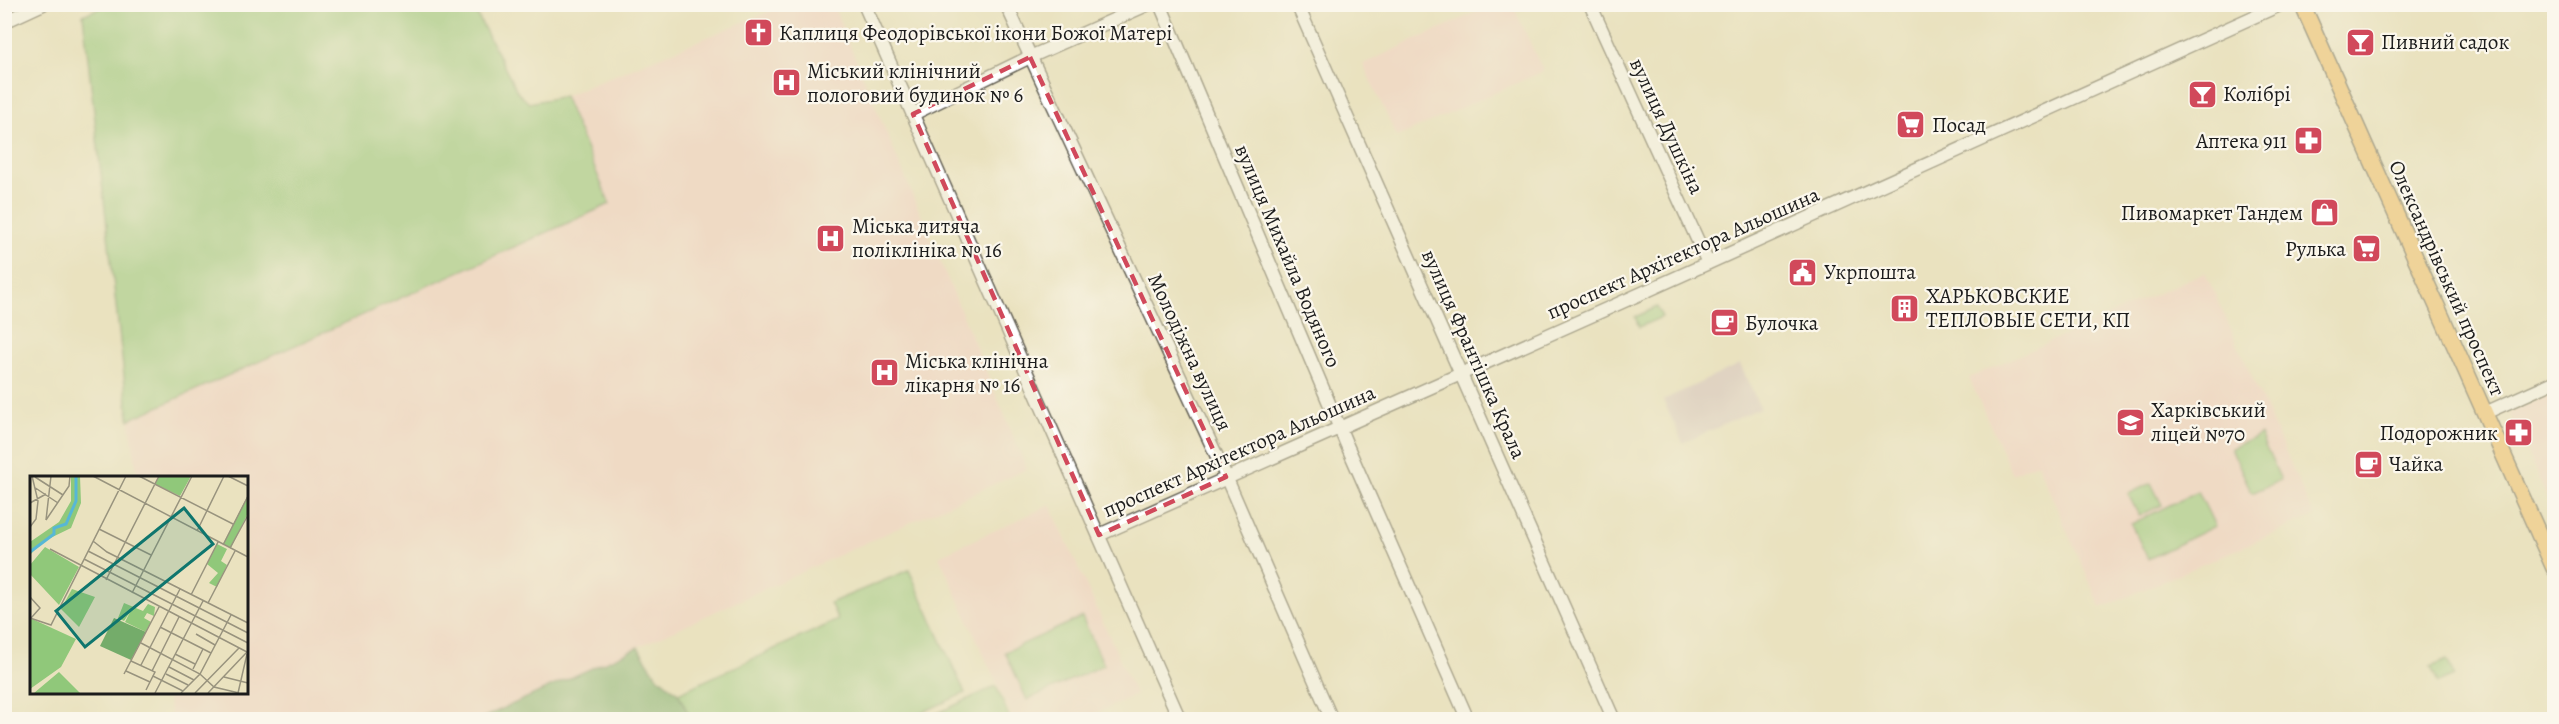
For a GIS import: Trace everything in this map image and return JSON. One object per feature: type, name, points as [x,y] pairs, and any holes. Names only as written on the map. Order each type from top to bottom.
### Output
[{"type":"main road","name":"Олександрівський проспект","points":[[2302,4],[2554,568]]},
{"type":"street","points":[[4,22],[43,4]]},
{"type":"street","points":[[864,4],[1180,720]]},
{"type":"street","name":"Молодіжна вулиця","points":[[1006,4],[1226,477],[1332,720]]},
{"type":"street","points":[[913,114],[1030,57],[1149,4]]},
{"type":"street","name":"вулиця Михайла Водяного","points":[[1160,4],[1468,720]]},
{"type":"street","name":"вулиця Франтішка Крала","points":[[1297,4],[1614,720]]},
{"type":"street","name":"вулиця Душкіна","points":[[1590,4],[1708,263]]},
{"type":"street","name":"проспект Архітектора Альошина","points":[[1099,535],[2282,4]]},
{"type":"street","points":[[2485,413],[2554,382]]},
{"type":"highlighted area","points":[[1030,57],[1226,477],[1099,535],[913,114]]},
{"type":"shaded area","points":[[1512,4],[1543,71],[1397,137],[1363,64],[1492,5]]},
{"type":"shaded area","points":[[785,5],[833,5],[1027,469],[480,719],[171,719],[167,694],[248,694],[248,476],[138,476],[129,420],[610,204],[564,96]]},
{"type":"shaded area","name":"Харківський ліцей №70","points":[[2205,272],[2314,516],[2101,608],[2037,463],[2012,474],[1969,378]]},
{"type":"shaded area","points":[[1740,364],[1760,408],[1683,443],[1663,400]]},
{"type":"shaded area","points":[[2554,392],[2554,513],[2509,413]]},
{"type":"shaded area","points":[[1050,505],[1136,695],[1083,719],[1013,719],[939,556]]},
{"type":"green space","points":[[108,4],[472,5],[518,93],[529,103],[564,96],[610,204],[129,420],[83,15]]},
{"type":"green space","points":[[1657,307],[1662,317],[1639,327],[1635,317]]},
{"type":"green space","points":[[2260,435],[2281,480],[2252,493],[2231,448]]},
{"type":"green space","points":[[2151,483],[2162,505],[2139,516],[2128,494]]},
{"type":"green space","points":[[2198,491],[2215,526],[2148,559],[2131,524]]},
{"type":"green space","points":[[909,570],[965,693],[908,719],[691,720],[678,693],[838,620],[830,603]]},
{"type":"green space","points":[[1082,617],[1104,665],[1027,700],[1005,652]]},
{"type":"green space","points":[[638,647],[656,675],[678,693],[691,719],[480,719]]},
{"type":"green space","points":[[2447,660],[2454,676],[2438,683],[2431,667]]},
{"type":"green space","points":[[996,686],[1010,719],[925,719]]},
{"type":"place","name":"Каплиця Феодорівської ікони Божої Матері","points":[[758,33]]},
{"type":"place","name":"Пивний садок","points":[[2360,42]]},
{"type":"place","name":"Міський клінічний пологовий будинок № 6","points":[[786,83]]},
{"type":"place","name":"Колібрі","points":[[2202,94]]},
{"type":"place","name":"Посад","points":[[1911,125]]},
{"type":"place","name":"Аптека 911","points":[[2308,141]]},
{"type":"place","name":"Пивомаркет Тандем","points":[[2324,213]]},
{"type":"place","name":"Міська дитяча поліклініка № 16","points":[[831,238]]},
{"type":"place","name":"Рулька","points":[[2367,249]]},
{"type":"place","name":"Укрпошта","points":[[1803,272]]},
{"type":"place","name":"ХАРЬКОВСКИЕ ТЕПЛОВЫЕ СЕТИ, КП","points":[[1905,308]]},
{"type":"place","name":"Булочка","points":[[1724,323]]},
{"type":"place","name":"Міська клінічна лікарня № 16","points":[[884,373]]},
{"type":"place","name":"Харківський ліцей №70","points":[[2130,422]]},
{"type":"place","name":"Подорожник","points":[[2519,433]]},
{"type":"place","name":"Чайка","points":[[2368,464]]}]
